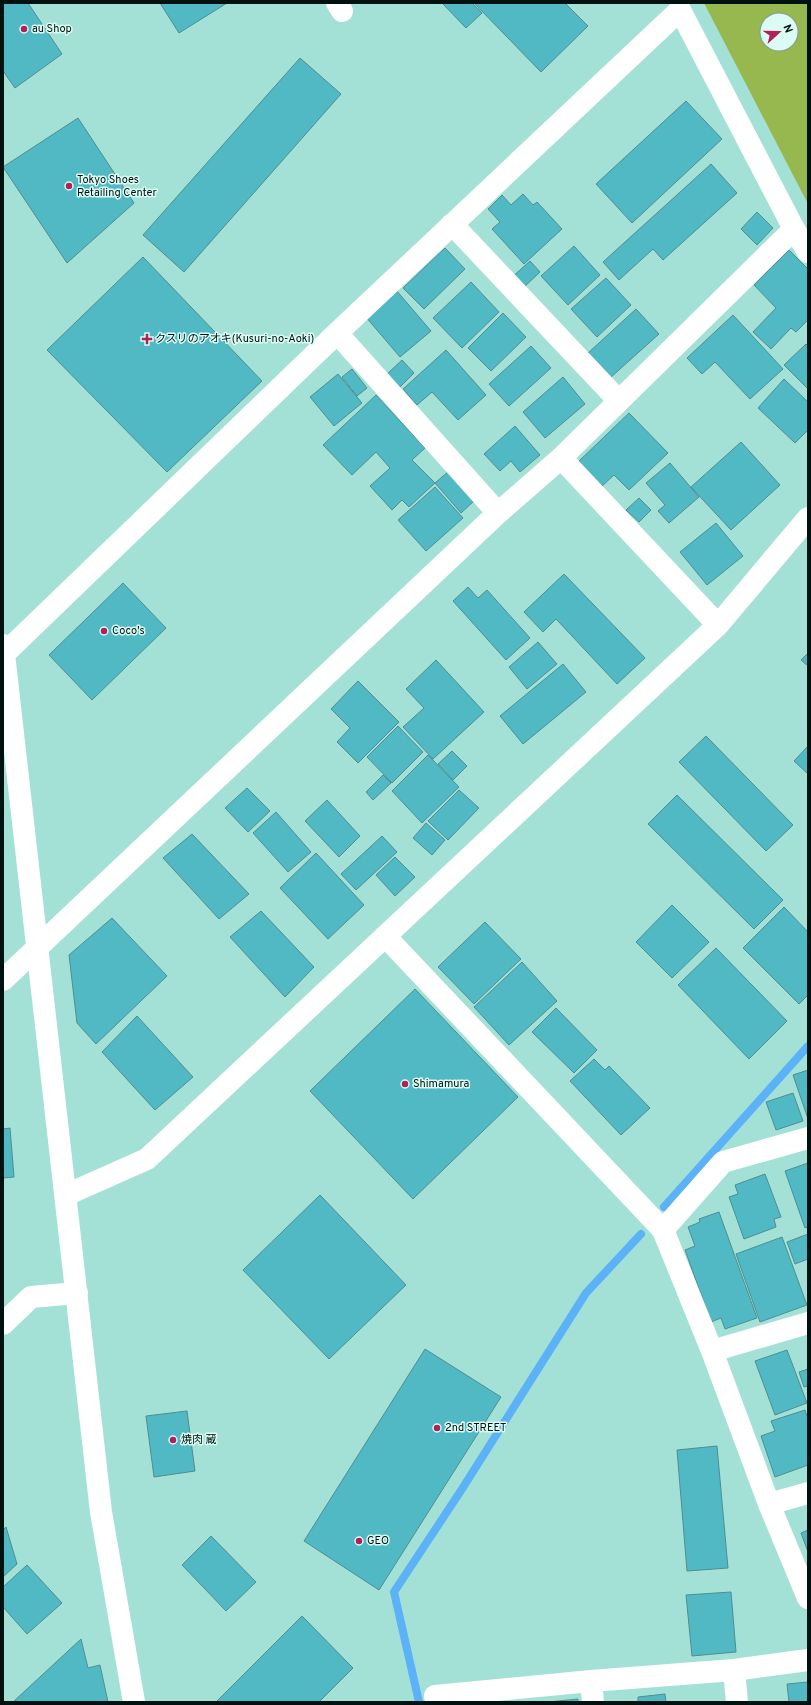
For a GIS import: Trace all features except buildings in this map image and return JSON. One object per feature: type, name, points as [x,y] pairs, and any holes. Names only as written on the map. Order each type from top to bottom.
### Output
[{"type":"street","points":[[134,1702],[101,1512],[66,1195],[36,949],[11,791],[4,650],[452,224],[680,10],[808,252]]},
{"type":"street","points":[[452,224],[619,401]]},
{"type":"street","points":[[3,980],[498,513],[561,458],[794,228]]},
{"type":"street","points":[[337,333],[498,513]]},
{"type":"street","points":[[561,458],[718,625]]},
{"type":"street","points":[[66,1195],[147,1159],[718,625],[808,518]]},
{"type":"street","points":[[385,936],[663,1230],[712,1351],[769,1504],[808,1598]]},
{"type":"street","points":[[663,1230],[723,1162],[808,1138]]},
{"type":"street","points":[[3,1324],[31,1297],[77,1293]]},
{"type":"street","points":[[712,1351],[808,1323]]},
{"type":"street","points":[[769,1504],[808,1493]]},
{"type":"street","points":[[436,1702],[435,1696],[591,1681],[734,1670],[808,1660]]},
{"type":"street","points":[[734,1670],[737,1702]]},
{"type":"street","points":[[591,1681],[593,1702]]},
{"type":"green space","points":[[704,3],[808,3],[808,204]]},
{"type":"waterway","points":[[664,1207],[808,1046]]},
{"type":"waterway","points":[[419,1702],[394,1592],[462,1489],[586,1293],[641,1234]]},
{"type":"place","name":"au Shop","points":[[24,29]]},
{"type":"place","name":"Tokyo Shoes Retailing Center","points":[[69,186]]},
{"type":"place","name":"クスリのアオキ(Kusuri-no-Aoki)","points":[[147,339]]},
{"type":"place","name":"Coco's","points":[[104,631]]},
{"type":"place","name":"Shimamura","points":[[405,1084]]},
{"type":"place","name":"2nd STREET","points":[[437,1428]]},
{"type":"place","name":"焼肉 蔵","points":[[173,1440]]},
{"type":"place","name":"GEO","points":[[359,1541]]}]
